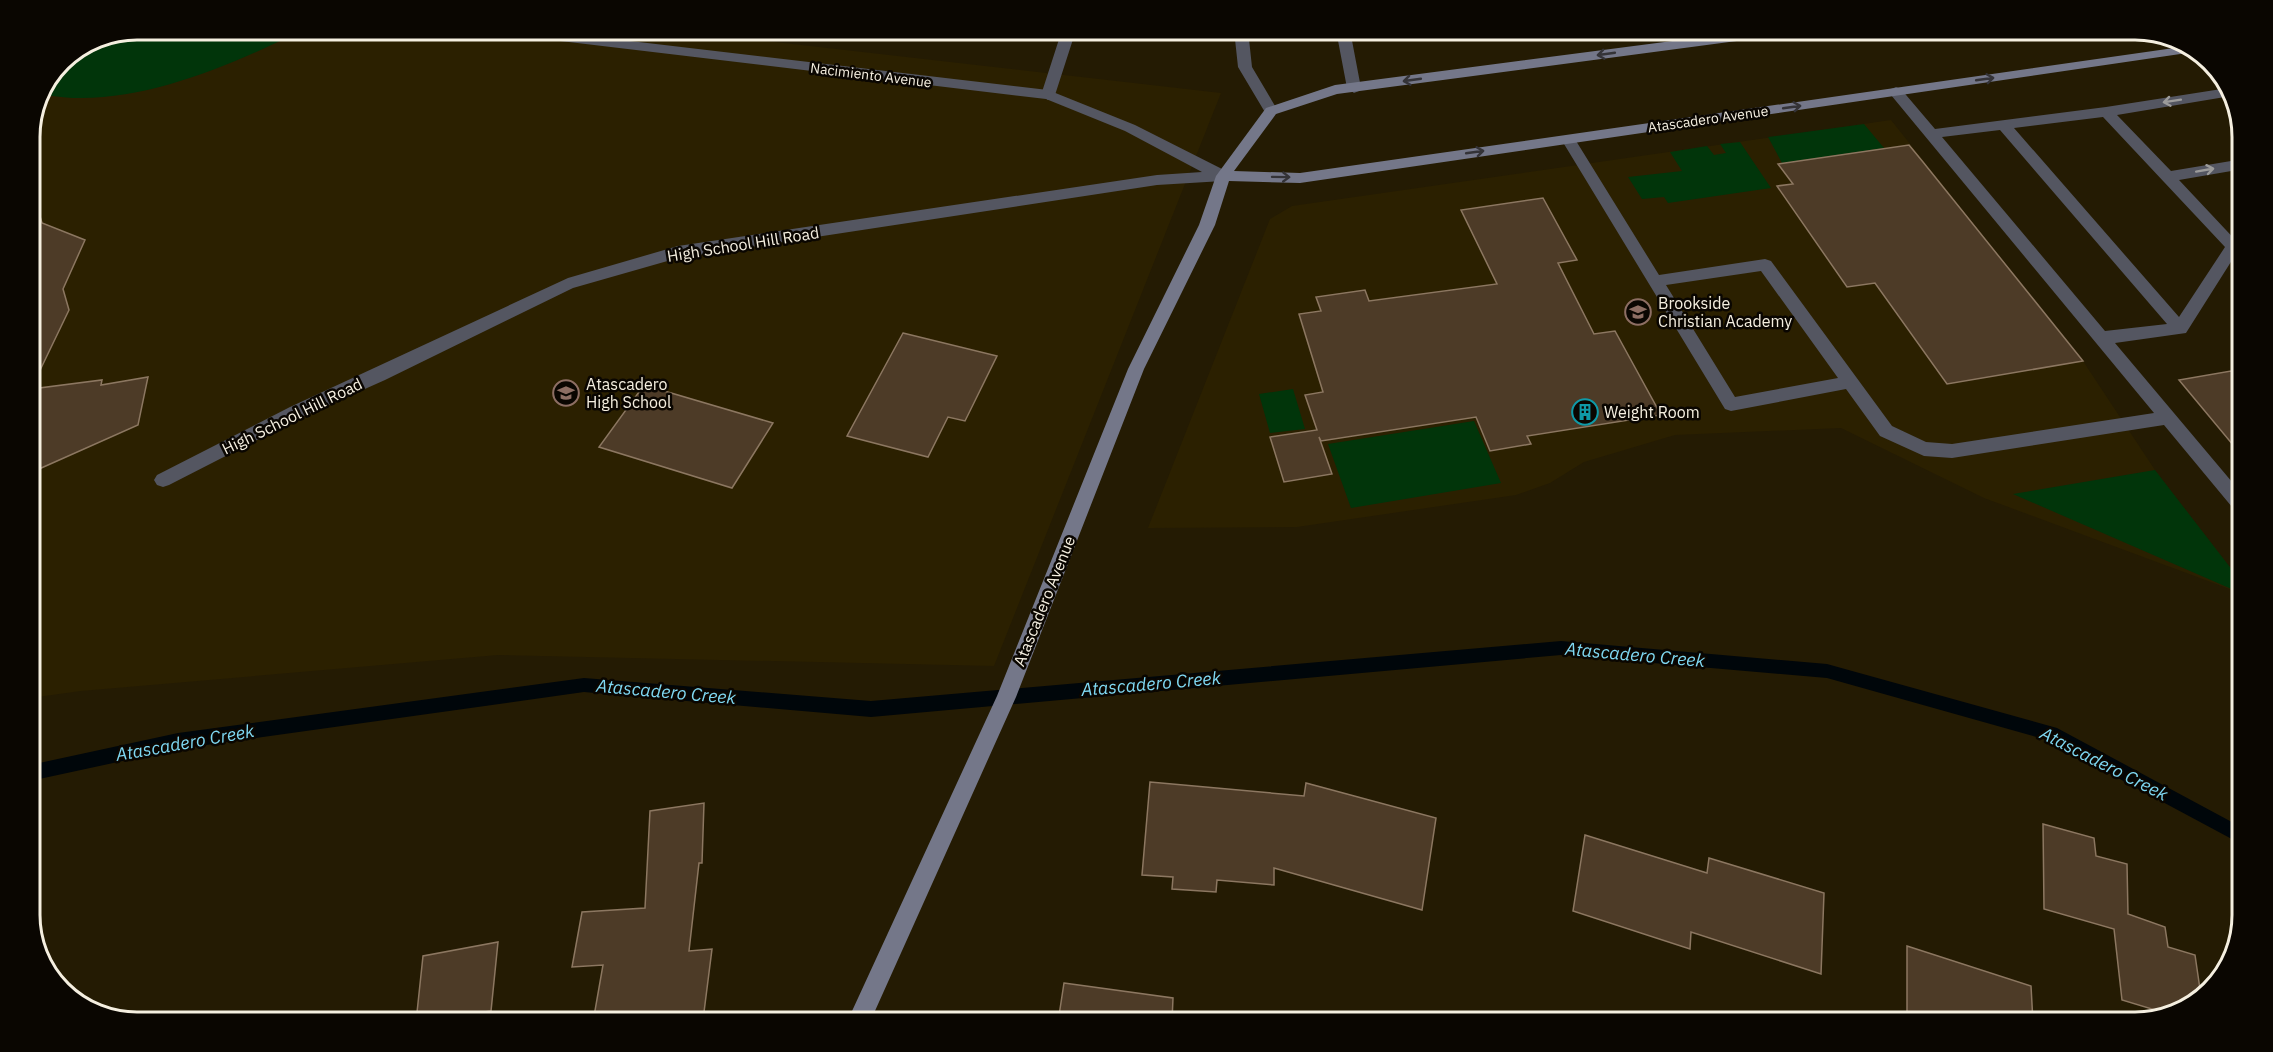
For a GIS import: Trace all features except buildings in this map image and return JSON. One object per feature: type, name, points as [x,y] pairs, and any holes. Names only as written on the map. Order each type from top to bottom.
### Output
[{"type":"street","name":"Nacimiento Avenue","points":[[586,40],[1048,95],[1130,128],[1223,176]]},
{"type":"street","points":[[1048,95],[1066,40]]},
{"type":"street","points":[[1242,40],[1245,67],[1271,111],[1335,90],[1714,40]]},
{"type":"street","points":[[1345,40],[1354,88]]},
{"type":"street","name":"Atascadero Avenue","points":[[1223,176],[1300,177],[2179,51]]},
{"type":"street","points":[[1896,92],[2232,495]]},
{"type":"street","points":[[1931,135],[2106,112],[2221,93]]},
{"type":"street","name":"Atascadero Avenue","points":[[863,1012],[1006,697],[1136,369],[1208,225],[1223,176],[1271,111]]},
{"type":"street","points":[[2106,112],[2232,245]]},
{"type":"street","points":[[2003,125],[2180,329]]},
{"type":"street","points":[[1568,139],[1731,404],[1851,382]]},
{"type":"street","points":[[2167,177],[2232,166]]},
{"type":"street","name":"High School Hill Road","points":[[164,480],[296,412],[379,375],[568,284],[604,272],[678,252],[1157,180],[1223,176]]},
{"type":"street","points":[[2180,329],[2232,248]]},
{"type":"street","points":[[1655,281],[1765,265],[1886,430],[1924,449],[1952,451],[2168,418]]},
{"type":"street","points":[[2101,338],[2180,329]]},
{"type":"shaded area","name":"Atascadero High School","points":[[138,40],[757,40],[1221,93],[994,666],[498,655],[81,691],[41,696],[41,131],[48,100],[57,84],[69,69],[100,48],[119,42]]},
{"type":"shaded area","name":"Brookside Christian Academy","points":[[1891,120],[2083,361],[2155,470],[2232,570],[2232,590],[1984,498],[1841,428],[1675,435],[1584,462],[1550,483],[1516,495],[1297,527],[1148,528],[1270,219],[1292,206]]},
{"type":"green space","points":[[281,40],[211,71],[177,82],[144,91],[78,98],[51,95],[69,69],[84,57],[100,48],[119,42]]},
{"type":"green space","points":[[1864,124],[1884,148],[1782,163],[1768,137]]},
{"type":"green space","points":[[1740,142],[1771,188],[1668,203],[1664,197],[1642,199],[1628,177],[1682,171],[1670,152],[1707,146],[1714,155],[1726,153],[1720,144]]},
{"type":"green space","points":[[1293,389],[1305,429],[1270,433],[1259,394]]},
{"type":"green space","points":[[1474,421],[1501,483],[1351,508],[1328,444]]},
{"type":"green space","points":[[2155,470],[2232,570],[2232,589],[2013,494]]},
{"type":"waterway","name":"Atascadero Creek","points":[[41,771],[178,741],[584,685],[871,709],[1561,648],[1827,671],[2051,733],[2232,831]]},
{"type":"place","name":"Brookside Christian Academy","points":[[1638,312]]},
{"type":"place","name":"Atascadero High School","points":[[566,393]]},
{"type":"place","name":"Weight Room","points":[[1585,412]]}]
